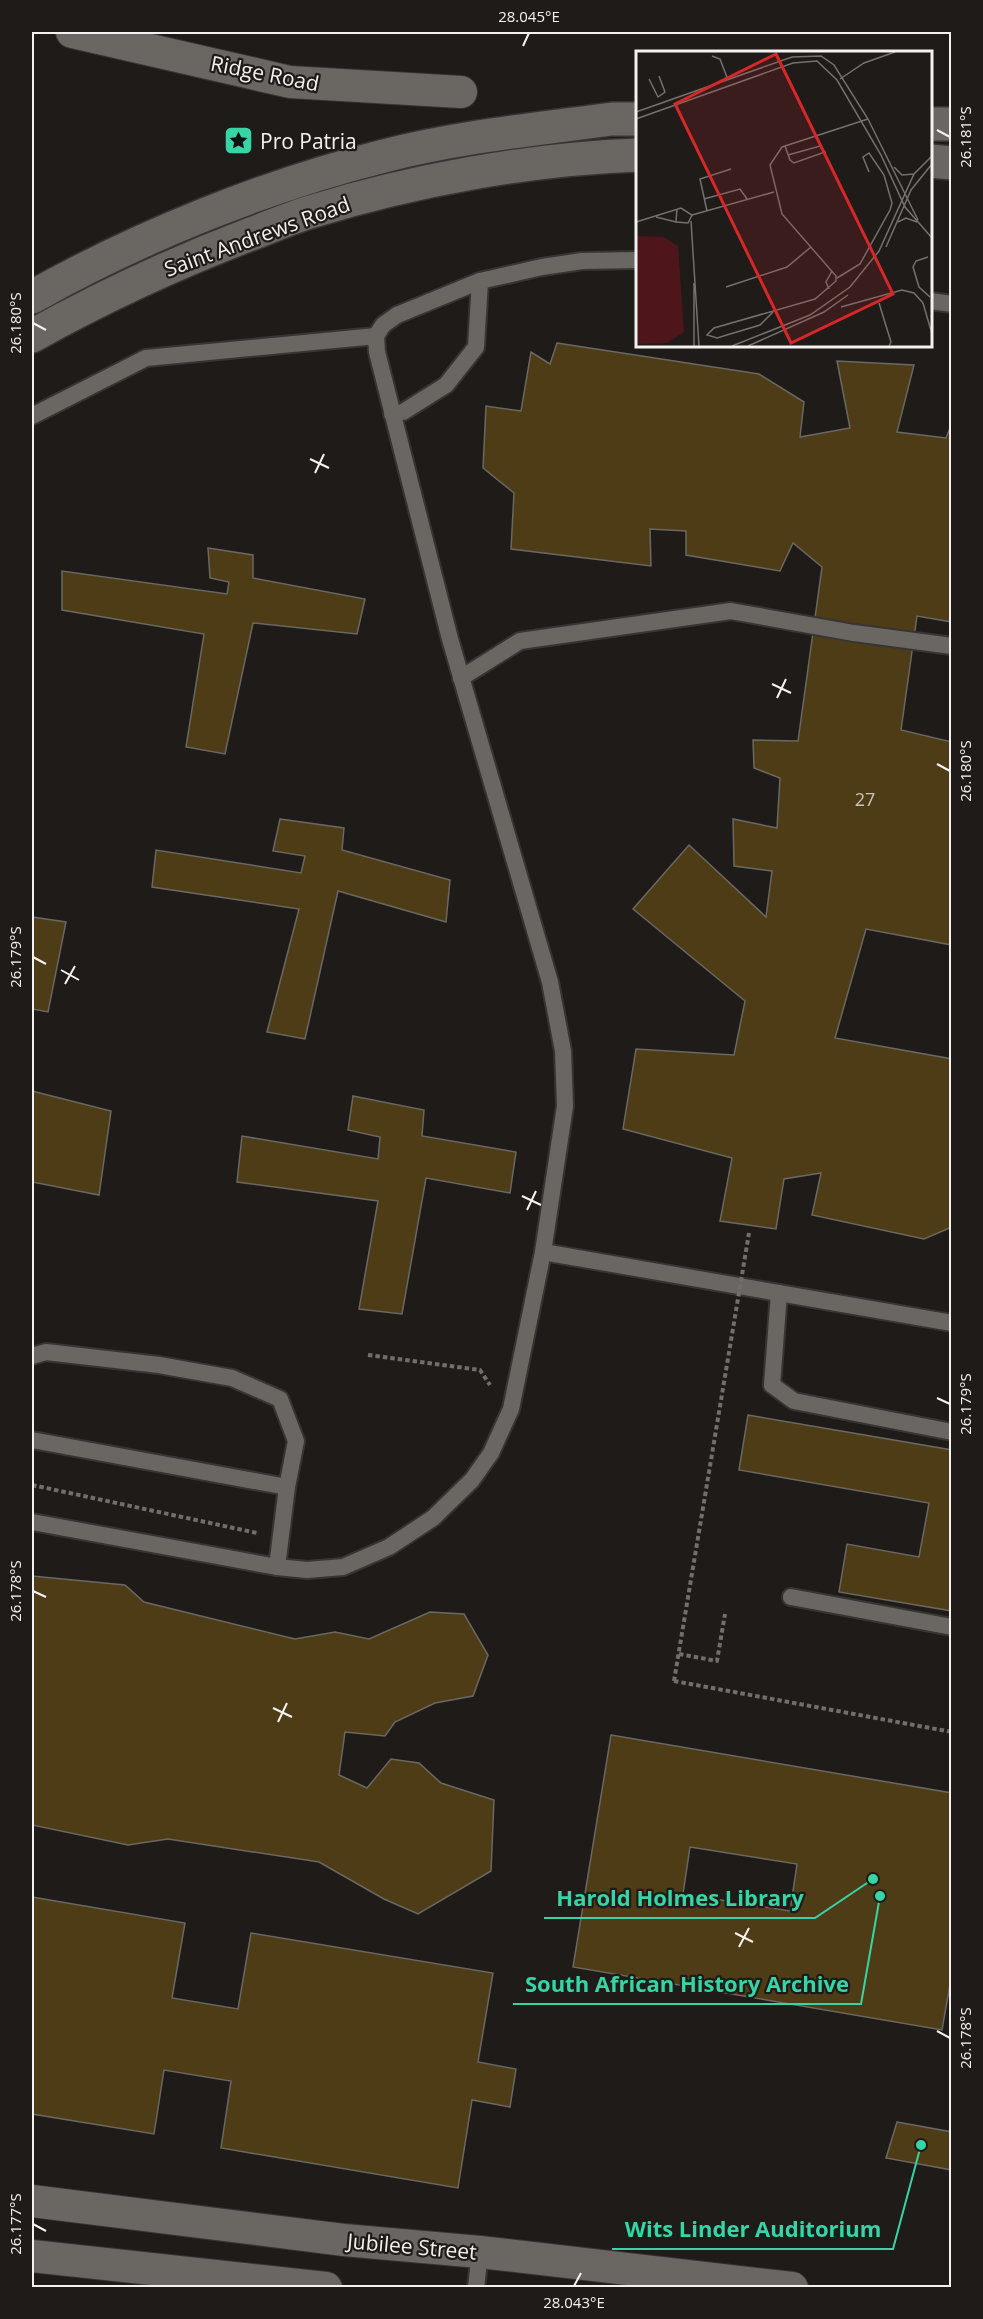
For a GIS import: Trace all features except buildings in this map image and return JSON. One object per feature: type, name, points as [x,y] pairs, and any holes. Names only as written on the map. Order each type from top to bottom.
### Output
[{"type":"main road","name":"Saint Andrews Road","points":[[32,297],[83,269],[191,222],[292,182],[385,155],[442,143],[612,119],[636,119]]},
{"type":"main road","points":[[932,124],[951,124]]},
{"type":"main road","name":"Saint Andrews Road","points":[[32,336],[91,303],[203,252],[308,212],[378,193],[504,168],[636,155]]},
{"type":"main road","points":[[932,161],[951,163]]},
{"type":"street","name":"Ridge Road","points":[[72,32],[290,82],[460,92]]},
{"type":"street","name":"Jubilee Street","points":[[32,2201],[344,2240],[480,2252],[792,2288]]},
{"type":"street","points":[[32,2256],[326,2288]]},
{"type":"lane","points":[[32,1522],[277,1567],[307,1570],[343,1567],[389,1548],[433,1518],[472,1480],[491,1453],[511,1409],[543,1252],[565,1106],[562,1051],[550,982],[461,678],[392,414],[377,352],[376,336],[383,325],[397,315],[480,281],[542,267],[582,261],[636,260]]},
{"type":"lane","points":[[392,414],[403,412],[446,385],[476,347],[480,281]]},
{"type":"lane","points":[[932,301],[951,304]]},
{"type":"lane","points":[[32,416],[146,358],[376,336]]},
{"type":"lane","points":[[461,678],[520,641],[731,611],[854,633],[951,646]]},
{"type":"lane","points":[[543,1252],[951,1323]]},
{"type":"lane","points":[[779,1293],[772,1384],[794,1401],[951,1432]]},
{"type":"lane","points":[[32,1356],[46,1352],[159,1365],[232,1378],[280,1399],[296,1441],[287,1487],[277,1567]]},
{"type":"lane","points":[[32,1440],[287,1487]]},
{"type":"lane","points":[[790,1597],[951,1627]]},
{"type":"lane","points":[[476,2288],[480,2252]]},
{"type":"path","points":[[749,1233],[674,1682],[951,1732]]},
{"type":"path","points":[[679,1654],[717,1660],[725,1614]]},
{"type":"place","name":"Pro Patria","points":[[239,141]]},
{"type":"place","name":"Harold Holmes Library","points":[[873,1879]]},
{"type":"place","name":"South African History Archive","points":[[880,1896]]},
{"type":"place","name":"Wits Linder Auditorium","points":[[921,2145]]}]
